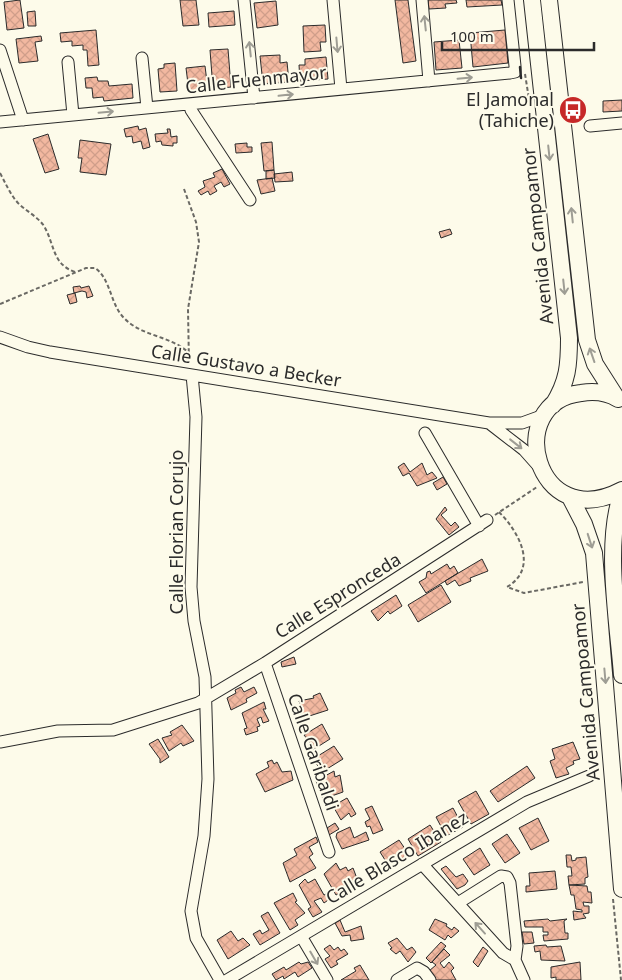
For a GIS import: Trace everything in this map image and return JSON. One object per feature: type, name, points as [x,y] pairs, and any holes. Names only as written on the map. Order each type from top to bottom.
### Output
[{"type":"highway","points":[[525,0],[529,42],[540,68]]},
{"type":"highway","name":"Avenida Campoamor","points":[[532,0],[570,338],[569,365],[564,387],[537,432],[535,450],[538,475]]},
{"type":"highway","name":"Avenida Campoamor","points":[[549,0],[587,340],[595,364],[619,399]]},
{"type":"highway","points":[[549,410],[572,394],[594,391],[619,399]]},
{"type":"highway","points":[[538,475],[570,496],[589,500],[607,497],[622,491]]},
{"type":"highway","points":[[622,491],[614,524],[612,553],[622,675]]},
{"type":"highway","name":"Avenida Campoamor","points":[[570,496],[584,524],[595,562],[622,889]]},
{"type":"street","points":[[244,0],[254,98]]},
{"type":"street","points":[[333,0],[342,89]]},
{"type":"street","points":[[422,0],[429,81]]},
{"type":"street","name":"Calle Fuenmayor","points":[[0,122],[515,72],[508,0]]},
{"type":"street","points":[[0,50],[23,120]]},
{"type":"street","points":[[142,58],[147,108]]},
{"type":"street","points":[[68,62],[73,115]]},
{"type":"street","points":[[190,104],[191,110],[250,200]]},
{"type":"street","points":[[590,126],[622,123]]},
{"type":"street","name":"Calle Gustavo a Becker","points":[[0,337],[42,350],[489,423],[522,423],[549,410]]},
{"type":"street","name":"Calle Florian Corujo","points":[[192,374],[196,417],[191,586],[194,621],[205,672],[208,754],[207,806],[204,836],[191,911],[196,938],[220,980]]},
{"type":"street","name":"Calle Gustavo a Becker","points":[[489,423],[524,450],[538,475]]},
{"type":"street","points":[[425,433],[483,523]]},
{"type":"street","name":"Calle Espronceda","points":[[0,742],[58,731],[113,730],[205,699],[265,663],[483,523]]},
{"type":"street","name":"Calle Garibaldi","points":[[265,663],[328,852]]},
{"type":"street","name":"Calle Blasco Ibanez","points":[[227,980],[532,799],[589,776]]},
{"type":"street","points":[[422,864],[503,953],[516,960]]},
{"type":"street","points":[[458,903],[501,876],[507,877],[510,883],[517,946],[516,960],[524,980]]},
{"type":"street","points":[[301,936],[327,980]]},
{"type":"street","points":[[397,980],[417,968],[424,972],[430,980]]},
{"type":"path","points":[[0,173],[13,196],[44,226],[56,259],[63,267],[75,272]]},
{"type":"path","points":[[184,190],[196,222],[199,242],[188,309],[189,353],[192,374]]},
{"type":"path","points":[[0,304],[75,272],[86,268],[95,268],[99,271],[123,317],[135,328],[181,346],[189,353]]},
{"type":"path","points":[[483,523],[538,486],[538,475]]},
{"type":"path","points":[[499,512],[513,529],[522,545],[525,558],[523,571],[516,581],[507,587],[524,592],[534,592],[588,581]]},
{"type":"building","points":[[20,0],[24,28],[7,30],[4,2]]},
{"type":"building","points":[[180,0],[196,0],[199,25],[183,26]]},
{"type":"building","points":[[395,0],[408,0],[416,61],[403,63]]},
{"type":"building","points":[[428,0],[456,0],[457,3],[445,4],[446,8],[429,9]]},
{"type":"building","points":[[466,0],[501,0],[502,5],[467,7]]},
{"type":"building","points":[[276,1],[278,25],[257,28],[254,3]]},
{"type":"building","points":[[35,11],[36,26],[28,26],[27,12]]},
{"type":"building","points":[[234,11],[235,25],[209,27],[208,13]]},
{"type":"building","points":[[325,25],[326,42],[320,42],[321,51],[304,52],[303,26]]},
{"type":"building","points":[[96,30],[99,65],[88,66],[87,50],[83,50],[83,45],[72,46],[72,41],[61,42],[60,33]]},
{"type":"building","points":[[505,30],[508,63],[473,67],[470,33]]},
{"type":"building","points":[[41,36],[42,41],[35,42],[38,61],[19,63],[16,39]]},
{"type":"building","points":[[459,40],[462,68],[436,70],[434,42]]},
{"type":"building","points":[[228,49],[231,87],[213,89],[210,50]]},
{"type":"building","points":[[280,55],[280,63],[287,62],[289,82],[263,84],[260,56]]},
{"type":"building","points":[[326,57],[328,79],[300,81],[299,65],[305,65],[305,59]]},
{"type":"building","points":[[175,63],[177,91],[160,92],[158,69],[164,68],[164,64]]},
{"type":"building","points":[[205,66],[208,90],[189,92],[186,68]]},
{"type":"building","points":[[97,77],[98,81],[108,81],[109,86],[132,84],[133,98],[104,101],[103,97],[93,98],[92,88],[86,88],[85,78]]},
{"type":"building","points":[[622,100],[622,111],[603,112],[603,101]]},
{"type":"building","points":[[138,126],[139,130],[146,128],[150,147],[143,149],[141,141],[133,143],[132,136],[126,137],[124,129]]},
{"type":"building","points":[[167,129],[170,129],[171,137],[177,136],[177,143],[173,143],[173,146],[162,145],[161,141],[156,142],[155,134],[168,133]]},
{"type":"building","points":[[48,134],[59,169],[45,173],[33,139]]},
{"type":"building","points":[[80,140],[111,144],[106,175],[80,172],[82,158],[78,158]]},
{"type":"building","points":[[272,142],[274,170],[264,171],[261,143]]},
{"type":"building","points":[[247,143],[247,147],[252,147],[252,152],[236,153],[235,144]]},
{"type":"building","points":[[222,169],[230,184],[224,187],[221,182],[214,186],[217,191],[210,195],[208,191],[201,195],[198,191],[205,187],[203,181],[215,177],[213,173]]},
{"type":"building","points":[[274,170],[275,178],[266,179],[266,171]]},
{"type":"building","points":[[292,172],[293,181],[275,182],[274,174]]},
{"type":"building","points":[[272,178],[275,191],[261,194],[257,180]]},
{"type":"building","points":[[450,229],[452,234],[441,238],[439,232]]},
{"type":"building","points":[[80,286],[81,288],[89,286],[93,296],[87,298],[86,292],[82,291],[74,293],[73,287]]},
{"type":"building","points":[[75,293],[77,302],[70,304],[67,295]]},
{"type":"building","points":[[404,463],[410,472],[422,463],[427,475],[432,472],[437,478],[417,486],[409,473],[403,476],[398,467]]},
{"type":"building","points":[[443,477],[447,484],[437,490],[433,483]]},
{"type":"building","points":[[445,507],[447,510],[441,515],[451,526],[455,522],[459,527],[449,535],[436,519]]},
{"type":"building","points":[[482,559],[488,571],[470,578],[471,581],[459,586],[455,580],[447,585],[445,581]]},
{"type":"building","points":[[447,564],[450,569],[454,566],[458,573],[426,593],[419,582],[426,578],[427,572],[430,571],[431,574]]},
{"type":"building","points":[[441,585],[451,602],[418,622],[408,605]]},
{"type":"building","points":[[396,595],[402,606],[390,614],[388,611],[378,621],[371,611]]},
{"type":"building","points":[[294,657],[296,664],[282,667],[281,662]]},
{"type":"building","points":[[241,687],[244,692],[254,687],[257,693],[246,699],[247,702],[231,710],[227,698],[236,693],[235,690]]},
{"type":"building","points":[[320,693],[328,710],[300,719],[298,714],[303,712],[299,701],[314,698],[313,696]]},
{"type":"building","points":[[264,702],[266,709],[263,709],[269,721],[263,723],[261,717],[257,719],[260,726],[257,727],[258,731],[246,735],[244,729],[247,728],[242,713]]},
{"type":"building","points":[[322,724],[330,739],[311,751],[308,746],[311,744],[304,735]]},
{"type":"building","points":[[182,725],[194,741],[183,746],[181,743],[169,751],[162,738],[172,735],[170,732]]},
{"type":"building","points":[[158,739],[169,757],[160,763],[160,759],[149,744]]},
{"type":"building","points":[[573,742],[580,759],[573,761],[574,764],[566,768],[569,774],[556,778],[550,761],[555,759],[552,749]]},
{"type":"building","points":[[334,746],[343,759],[322,772],[313,759]]},
{"type":"building","points":[[272,760],[274,764],[277,762],[282,772],[291,771],[293,780],[265,792],[256,774],[269,767],[267,762]]},
{"type":"building","points":[[527,766],[535,778],[498,802],[490,791]]},
{"type":"building","points":[[334,771],[335,777],[340,775],[343,792],[323,799],[316,781]]},
{"type":"building","points":[[476,791],[489,814],[471,824],[458,801]]},
{"type":"building","points":[[347,798],[356,814],[351,817],[349,813],[341,820],[333,806]]},
{"type":"building","points":[[372,806],[383,830],[373,834],[370,826],[367,827],[365,822],[370,819],[365,809]]},
{"type":"building","points":[[453,808],[463,827],[446,836],[436,817]]},
{"type":"building","points":[[538,818],[549,841],[531,850],[519,828]]},
{"type":"building","points":[[335,823],[339,829],[329,835],[327,828]]},
{"type":"building","points":[[430,825],[441,842],[418,856],[408,839]]},
{"type":"building","points":[[350,827],[354,838],[366,832],[369,840],[342,849],[336,837],[337,833]]},
{"type":"building","points":[[507,834],[520,853],[505,863],[492,844]]},
{"type":"building","points":[[316,837],[318,842],[309,847],[313,854],[309,857],[316,868],[290,882],[283,863],[297,855],[294,849]]},
{"type":"building","points":[[399,840],[410,856],[390,868],[380,852]]},
{"type":"building","points":[[480,848],[490,865],[474,875],[463,859]]},
{"type":"building","points":[[566,855],[571,855],[572,861],[576,860],[576,858],[586,857],[588,877],[585,878],[585,884],[569,885],[568,876],[572,876],[571,867],[567,867]]},
{"type":"building","points":[[336,863],[340,870],[346,867],[348,871],[353,868],[358,881],[352,884],[350,881],[347,883],[350,888],[336,895],[324,874]]},
{"type":"building","points":[[446,866],[456,877],[463,874],[468,881],[465,885],[457,889],[441,869]]},
{"type":"building","points":[[555,871],[557,889],[526,892],[526,886],[530,886],[529,873]]},
{"type":"building","points":[[305,879],[308,883],[315,879],[324,895],[328,893],[331,898],[324,903],[321,898],[314,901],[322,912],[313,917],[308,909],[311,907],[299,885]]},
{"type":"building","points":[[569,885],[587,886],[588,892],[591,892],[592,903],[583,902],[584,906],[589,906],[589,913],[583,914],[586,918],[574,920],[573,911],[582,912],[582,910],[576,909],[574,895],[571,895]]},
{"type":"building","points":[[293,893],[297,901],[295,902],[305,913],[295,920],[298,925],[290,930],[274,903]]},
{"type":"building","points":[[268,912],[280,933],[260,945],[253,934],[260,930],[262,934],[269,930],[261,916]]},
{"type":"building","points":[[435,919],[447,924],[446,926],[452,930],[454,927],[459,931],[451,938],[448,935],[445,940],[429,930]]},
{"type":"building","points":[[548,919],[550,921],[567,919],[564,921],[565,933],[568,933],[568,939],[544,941],[543,935],[548,935],[548,932],[543,932],[543,927],[525,927],[524,921]]},
{"type":"building","points":[[340,920],[345,932],[361,926],[364,939],[351,941],[350,935],[342,936],[335,923]]},
{"type":"building","points":[[231,931],[238,941],[243,938],[250,945],[228,959],[217,940]]},
{"type":"building","points":[[522,932],[532,932],[534,943],[524,944]]},
{"type":"building","points":[[397,938],[407,950],[412,947],[416,952],[408,962],[400,951],[396,954],[390,949],[392,948],[388,943]]},
{"type":"building","points":[[441,942],[446,946],[431,963],[426,958]]},
{"type":"building","points":[[330,945],[334,950],[338,947],[341,951],[344,949],[348,954],[336,961],[338,964],[331,968],[325,959],[330,956],[324,949]]},
{"type":"building","points":[[546,945],[547,947],[561,946],[565,961],[541,960],[540,951],[535,952],[534,946]]},
{"type":"building","points":[[483,947],[488,951],[478,967],[473,962]]},
{"type":"building","points":[[444,949],[450,955],[440,963],[444,968],[449,962],[454,968],[451,971],[456,980],[436,980],[429,971],[436,965],[432,962]]},
{"type":"building","points":[[299,962],[301,964],[308,962],[312,968],[298,977],[295,972],[284,979],[283,976],[276,980],[272,974],[284,967],[286,970]]},
{"type":"building","points":[[580,962],[581,980],[556,980],[556,977],[551,978],[551,967]]},
{"type":"building","points":[[360,965],[369,980],[341,980],[356,971],[354,968]]},
{"type":"wall","points":[[520,67],[521,78]]},
{"type":"place","name":"El Jamonal (Tahiche)","points":[[573,110]]}]
